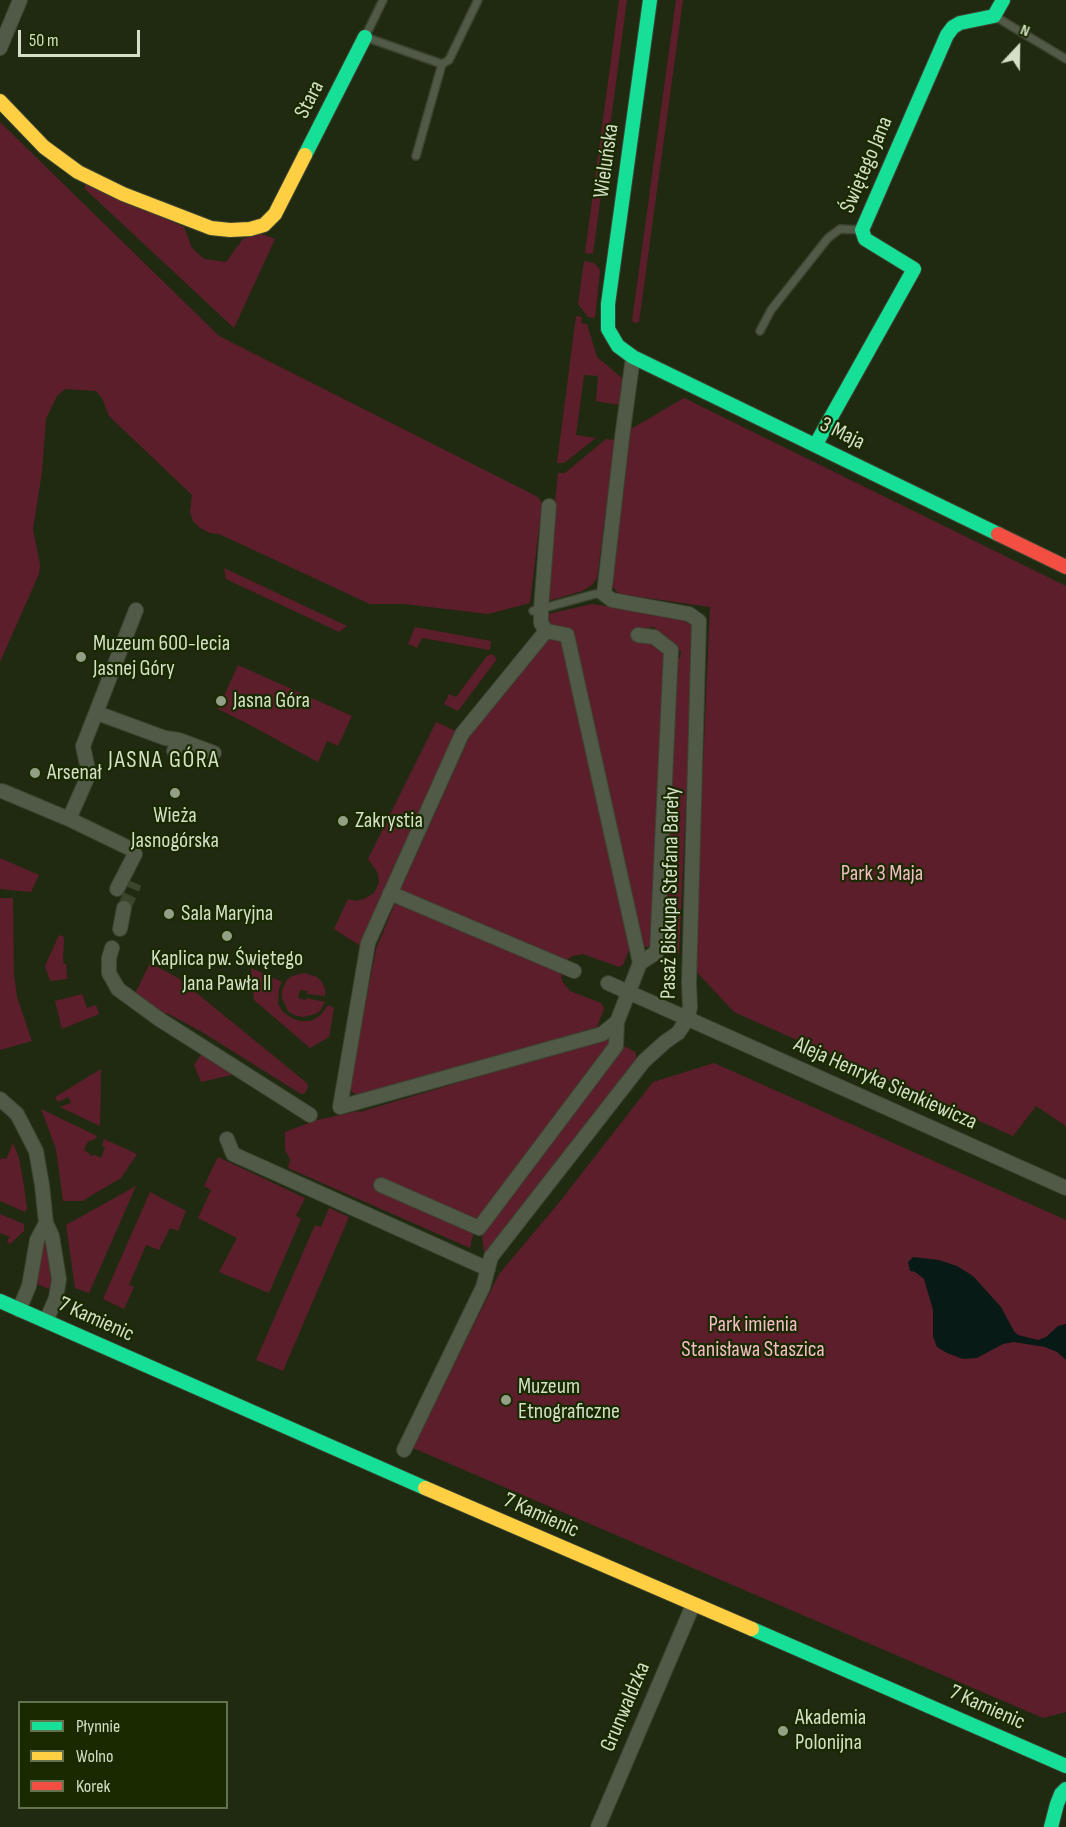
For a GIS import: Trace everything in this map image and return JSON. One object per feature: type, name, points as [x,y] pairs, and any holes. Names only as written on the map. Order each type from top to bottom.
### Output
[{"type":"street","points":[[0,48],[20,0]]},
{"type":"street","name":"Wieluńska","points":[[608,329],[608,304],[650,0]]},
{"type":"street","points":[[994,16],[1003,0]]},
{"type":"street","name":"Świętego Jana","points":[[816,444],[914,269],[866,239],[862,230],[947,35],[960,22],[994,16]]},
{"type":"street","name":"Stara","points":[[0,101],[45,147],[73,170],[123,194],[211,228],[250,229],[264,225],[275,214],[365,37]]},
{"type":"street","name":"3 Maja","points":[[608,329],[618,346],[633,357],[1066,567]]},
{"type":"street","points":[[604,594],[633,357]]},
{"type":"street","points":[[549,506],[537,610],[546,631],[567,635],[640,963]]},
{"type":"street","name":"Pasaż Biskupa Stefana Bareły","points":[[404,1450],[483,1287],[491,1257],[637,1070],[678,1033],[688,1017],[700,626],[699,621],[689,614],[612,600],[604,594]]},
{"type":"street","points":[[69,819],[89,774],[83,746],[136,610]]},
{"type":"street","points":[[546,631],[462,734],[390,893],[369,943],[340,1107],[602,1034],[617,1022]]},
{"type":"street","points":[[381,1185],[479,1228],[616,1046],[617,1022],[640,963],[657,952],[671,650],[654,637],[638,635]]},
{"type":"street","points":[[97,713],[165,738],[177,746],[214,753]]},
{"type":"street","points":[[2,791],[69,819],[133,850],[135,854],[117,889]]},
{"type":"street","points":[[390,893],[574,971]]},
{"type":"street","points":[[120,929],[124,909]]},
{"type":"street","points":[[112,948],[109,973],[118,989],[159,1019],[310,1115]]},
{"type":"street","name":"Aleja Henryka Sienkiewicza","points":[[608,983],[1066,1188]]},
{"type":"street","points":[[0,1099],[17,1114],[36,1152],[46,1222],[52,1236],[59,1279],[56,1298],[46,1321]]},
{"type":"street","points":[[227,1139],[234,1155],[488,1269]]},
{"type":"street","points":[[19,1310],[29,1286],[37,1240],[46,1222]]},
{"type":"street","name":"7 Kamienic","points":[[0,1301],[1066,1766]]},
{"type":"street","name":"Grunwaldzka","points":[[598,1827],[693,1605]]},
{"type":"street","points":[[1051,1827],[1057,1804],[1066,1789]]},
{"type":"lane","name":"Stara","points":[[365,37],[382,0]]},
{"type":"lane","points":[[416,156],[442,64],[449,60],[478,0]]},
{"type":"lane","points":[[994,16],[1066,59]]},
{"type":"lane","points":[[365,37],[442,64]]},
{"type":"lane","points":[[760,331],[771,310],[828,238],[840,228],[862,230]]},
{"type":"lane","points":[[537,610],[595,594],[604,594]]},
{"type":"green space","points":[[619,0],[627,0],[593,254],[585,253]]},
{"type":"green space","points":[[676,0],[683,0],[639,322],[635,323],[632,321]]},
{"type":"green space","points":[[0,122],[219,336],[538,497],[542,503],[530,603],[488,614],[404,604],[370,604],[219,534],[210,533],[193,521],[190,512],[192,495],[109,416],[102,398],[96,391],[65,389],[57,396],[46,419],[42,472],[33,529],[40,565],[39,574],[0,662]]},
{"type":"green space","points":[[85,182],[184,227],[192,248],[204,259],[226,262],[243,239],[259,233],[275,239],[234,328],[85,189]]},
{"type":"green space","points":[[584,261],[594,263],[600,270],[595,318],[588,317],[578,304]]},
{"type":"green space","points":[[576,316],[582,317],[581,323],[587,324],[597,357],[622,378],[619,405],[596,401],[598,376],[584,375],[576,435],[596,438],[564,463],[557,463]]},
{"type":"green space","name":"Park 3 Maja","points":[[684,398],[1066,586],[1066,1126],[1036,1106],[1013,1136],[734,1012],[694,969],[710,607],[619,594],[612,586],[631,429]]},
{"type":"green space","points":[[606,439],[615,440],[597,578],[592,585],[582,591],[545,602],[558,473],[565,473]]},
{"type":"green space","points":[[224,568],[347,626],[339,632],[226,579]]},
{"type":"green space","points":[[592,604],[678,617],[691,625],[694,631],[679,954],[663,955],[675,657],[680,658],[681,651],[655,631],[655,627],[650,627],[649,632],[653,640],[666,652],[653,943],[648,947],[640,945],[571,643],[572,629],[554,628],[548,614]]},
{"type":"green space","points":[[415,627],[491,641],[490,650],[422,638],[417,648],[408,644]]},
{"type":"green space","points":[[546,639],[563,641],[632,942],[623,965],[619,967],[583,954],[572,956],[565,962],[400,891],[470,736]]},
{"type":"green space","points":[[492,654],[497,659],[458,711],[444,704],[449,694],[456,697],[487,656]]},
{"type":"green space","points":[[238,665],[352,716],[338,746],[327,741],[318,762],[218,709]]},
{"type":"green space","points":[[436,722],[456,731],[359,945],[334,929],[348,899],[356,901],[364,899],[374,893],[379,883],[378,873],[368,859]]},
{"type":"green space","points":[[0,858],[39,875],[31,892],[0,889]]},
{"type":"green space","points":[[0,898],[13,898],[14,974],[17,997],[32,1041],[0,1050]]},
{"type":"green space","points":[[396,901],[561,970],[562,981],[570,991],[601,1003],[603,1006],[597,1027],[361,1099],[349,1089],[376,949]]},
{"type":"green space","points":[[59,935],[64,937],[63,963],[66,964],[67,979],[50,981],[45,966]]},
{"type":"green space","points":[[150,963],[178,978],[307,1083],[305,1093],[301,1094],[202,1032],[167,1013],[162,1014],[135,994]]},
{"type":"green space","points":[[251,968],[282,982],[279,988],[278,1004],[283,1012],[292,1018],[311,1021],[321,1015],[328,1005],[334,1008],[329,1037],[310,1048],[254,1000]]},
{"type":"green space","points":[[304,973],[317,977],[322,982],[325,996],[307,994],[308,991],[300,990],[298,998],[325,1002],[320,1011],[303,1017],[288,1011],[282,998],[282,990],[292,976]]},
{"type":"green space","points":[[82,994],[87,1008],[96,1005],[99,1014],[62,1029],[55,1001]]},
{"type":"green space","points":[[607,1038],[611,1047],[474,1231],[470,1248],[288,1168],[290,1159],[285,1150],[285,1132],[317,1120],[360,1112]]},
{"type":"green space","points":[[622,1045],[635,1052],[635,1063],[486,1254],[484,1253],[482,1234]]},
{"type":"green space","points":[[202,1053],[236,1074],[201,1082],[194,1065]]},
{"type":"green space","name":"Park imienia Stanisława Staszica","points":[[714,1063],[1066,1220],[1066,1712],[1043,1718],[413,1448],[499,1274],[558,1204],[653,1082]]},
{"type":"green space","points":[[101,1069],[100,1126],[60,1107],[71,1103],[68,1097],[58,1102],[55,1097]]},
{"type":"green space","points":[[41,1109],[97,1136],[94,1140],[88,1141],[84,1150],[91,1156],[101,1158],[105,1148],[102,1145],[104,1139],[137,1154],[121,1178],[82,1201],[63,1201],[56,1149]]},
{"type":"green space","points":[[13,1143],[19,1158],[24,1186],[27,1208],[25,1212],[0,1201],[0,1161],[1,1158],[6,1159]]},
{"type":"green space","points":[[218,1157],[305,1198],[296,1216],[301,1219],[269,1293],[219,1272],[237,1238],[198,1218],[211,1190],[204,1186]]},
{"type":"green space","points":[[136,1186],[89,1293],[75,1288],[66,1225]]},
{"type":"green space","points":[[150,1192],[186,1211],[178,1231],[170,1228],[159,1250],[146,1245],[129,1285],[134,1287],[124,1309],[103,1299]]},
{"type":"green space","points":[[329,1208],[349,1217],[283,1371],[256,1360],[315,1225],[321,1227]]},
{"type":"green space","points":[[0,1214],[24,1224],[24,1231],[10,1244],[7,1241],[10,1237],[0,1233]]},
{"type":"green space","points":[[46,1238],[51,1281],[49,1289],[37,1284],[42,1239]]},
{"type":"water","points":[[913,1257],[939,1260],[957,1266],[973,1276],[1001,1307],[1018,1335],[1038,1340],[1046,1337],[1058,1326],[1066,1324],[1066,1360],[1057,1352],[1045,1347],[1014,1342],[1003,1344],[977,1358],[963,1359],[937,1347],[933,1336],[933,1310],[924,1279],[910,1271],[908,1262]]},
{"type":"tunnel","points":[[124,908],[135,883]]},
{"type":"traffic: fast","points":[[650,0],[608,304],[608,329],[618,346],[633,357],[998,534]]},
{"type":"traffic: fast","points":[[816,444],[914,269],[865,239],[862,230],[947,35],[953,27],[960,23],[994,16],[1003,0]]},
{"type":"traffic: fast","points":[[305,155],[365,37]]},
{"type":"traffic: fast","points":[[0,1301],[425,1488]]},
{"type":"traffic: fast","points":[[752,1629],[1066,1766]]},
{"type":"traffic: fast","points":[[1051,1827],[1057,1804],[1066,1789]]},
{"type":"traffic: slow","points":[[0,101],[44,147],[78,172],[123,194],[211,228],[250,229],[264,225],[275,214],[305,155]]},
{"type":"traffic: slow","points":[[425,1488],[752,1629]]},
{"type":"traffic: jam","points":[[998,534],[1066,567]]},
{"type":"place","name":"Muzeum 600-lecia Jasnej Góry","points":[[81,657]]},
{"type":"place","name":"Jasna Góra","points":[[221,701]]},
{"type":"place","name":"Arsenał","points":[[35,773]]},
{"type":"place","name":"Wieża Jasnogórska","points":[[175,793]]},
{"type":"place","name":"Zakrystia","points":[[343,821]]},
{"type":"place","name":"Sala Maryjna","points":[[169,914]]},
{"type":"place","name":"Kaplica pw. Świętego Jana Pawła II","points":[[227,936]]},
{"type":"place","name":"Muzeum Etnograficzne","points":[[506,1400]]},
{"type":"place","name":"Akademia Polonijna","points":[[783,1731]]},
{"type":"district","name":"JASNA GÓRA","points":[[164,761]]}]
